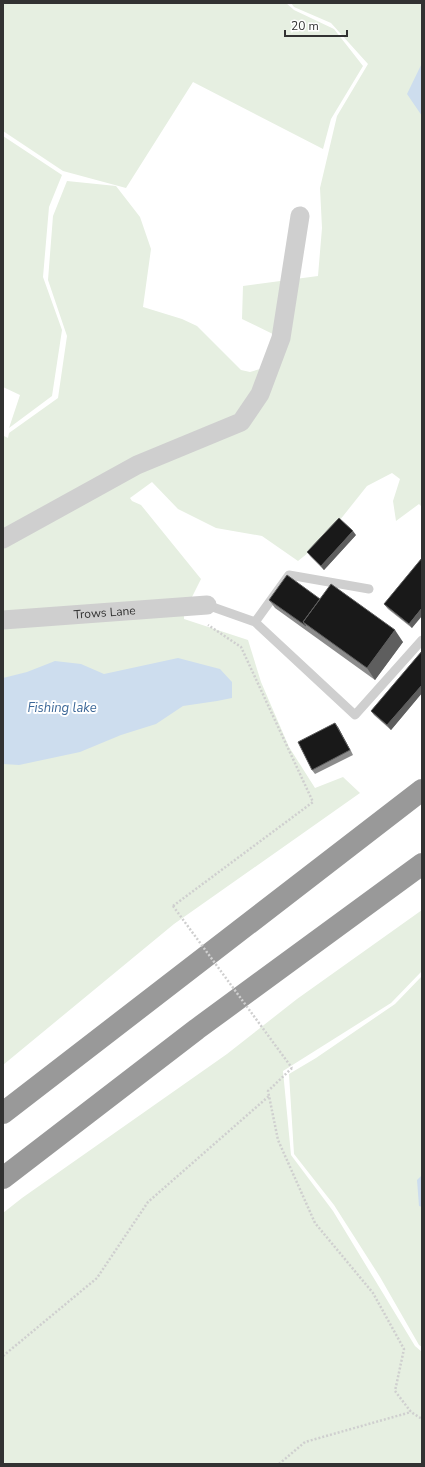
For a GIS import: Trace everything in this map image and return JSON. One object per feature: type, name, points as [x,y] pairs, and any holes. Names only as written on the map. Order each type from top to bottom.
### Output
[{"type":"highway","points":[[221,945],[422,774]]},
{"type":"highway","points":[[3,1113],[422,790]]},
{"type":"highway","points":[[3,1178],[197,1029],[422,864]]},
{"type":"street","points":[[3,539],[137,465],[241,422],[260,394],[281,338],[300,216]]},
{"type":"street","name":"Trows Lane","points":[[3,620],[207,605]]},
{"type":"lane","points":[[255,622],[289,575],[369,589]]},
{"type":"lane","points":[[207,605],[255,622],[355,715],[422,640]]},
{"type":"path","points":[[207,605],[201,620],[241,647],[313,802],[173,906],[292,1068],[268,1091],[278,1140],[315,1223],[373,1293],[404,1349],[395,1391],[411,1412],[422,1419]]},
{"type":"path","points":[[3,1356],[97,1278],[148,1202],[269,1096]]},
{"type":"path","points":[[279,1464],[305,1442],[411,1412]]},
{"type":"shaded area","points":[[3,3],[286,3],[294,10],[334,29],[363,66],[331,119],[323,149],[193,82],[126,188],[63,171],[3,131]]},
{"type":"shaded area","points":[[291,3],[422,3],[422,507],[419,504],[396,521],[393,501],[400,479],[392,473],[367,486],[324,540],[298,561],[262,536],[216,528],[178,509],[152,482],[130,498],[132,501],[141,505],[201,579],[184,613],[184,619],[248,640],[261,682],[289,747],[315,788],[343,777],[360,793],[174,924],[3,1065],[3,438],[4,436],[8,438],[9,433],[58,398],[67,336],[48,280],[53,216],[67,181],[116,186],[140,217],[151,249],[143,307],[182,319],[197,326],[241,370],[250,372],[280,363],[287,341],[242,319],[243,286],[318,276],[322,228],[320,188],[337,116],[368,64],[331,23],[294,7]]},
{"type":"shaded area","points":[[3,136],[62,175],[49,207],[43,277],[62,330],[52,396],[9,428],[20,395],[3,387]]},
{"type":"shaded area","points":[[422,910],[422,971],[391,1003],[283,1071],[291,1155],[333,1211],[415,1346],[422,1352],[422,1464],[3,1464],[3,1213],[22,1198],[227,1054],[297,999]]},
{"type":"shaded area","points":[[422,976],[422,1347],[419,1345],[380,1277],[334,1205],[294,1154],[289,1074],[316,1058],[395,1004]]},
{"type":"water","points":[[422,63],[422,116],[407,94]]},
{"type":"water","name":"Fishing lake","points":[[178,658],[220,669],[232,682],[232,698],[183,706],[156,724],[121,735],[80,752],[19,765],[3,764],[3,678],[27,672],[55,661],[81,664],[104,674]]},
{"type":"water","points":[[422,1175],[422,1207],[419,1206],[417,1180]]},
{"type":"building","points":[[339,518],[353,531],[321,566],[307,552]]},
{"type":"building","points":[[422,558],[422,608],[409,624],[384,604]]},
{"type":"building","points":[[287,575],[320,599],[303,622],[306,626],[269,600]]},
{"type":"building","points":[[331,584],[395,630],[367,668],[303,622]]},
{"type":"building","points":[[422,651],[422,685],[387,725],[371,711]]},
{"type":"building","points":[[335,723],[350,750],[312,770],[298,742]]}]
